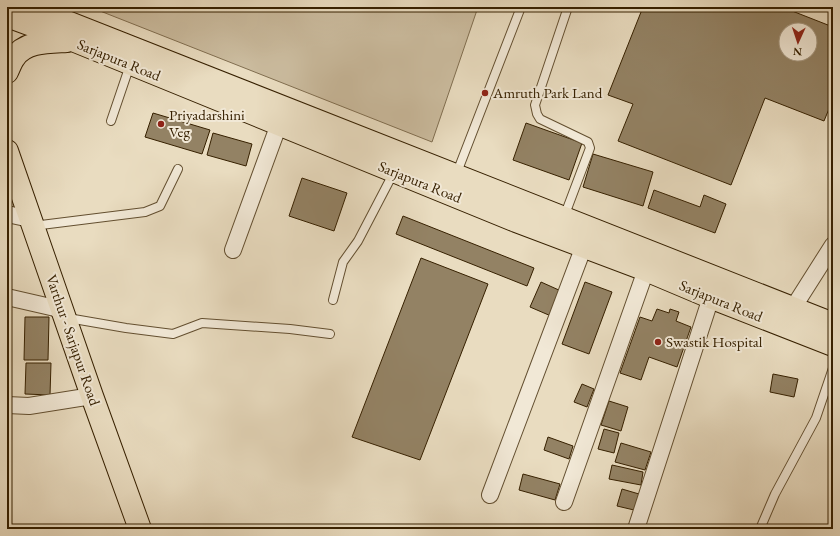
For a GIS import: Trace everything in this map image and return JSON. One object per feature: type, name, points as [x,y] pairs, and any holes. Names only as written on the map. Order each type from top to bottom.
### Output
[{"type":"main road","name":"Sarjapura Road","points":[[29,7],[563,218],[833,345]]},
{"type":"main road","name":"Sarjapura Road","points":[[7,16],[75,41],[394,171],[646,270],[793,308],[833,324]]},
{"type":"main road","points":[[7,72],[14,58],[23,49],[46,42],[75,41]]},
{"type":"main road","name":"Varthur - Sarjapur Road","points":[[7,151],[20,219]]},
{"type":"main road","name":"Varthur - Sarjapur Road","points":[[7,178],[20,219],[61,313],[130,529]]},
{"type":"main road","name":"Varthur - Sarjapur Road","points":[[87,398],[140,529]]},
{"type":"street","points":[[233,250],[278,124]]},
{"type":"street","points":[[793,308],[833,245]]},
{"type":"street","points":[[490,495],[584,246]]},
{"type":"street","points":[[564,502],[646,270]]},
{"type":"street","points":[[636,529],[714,288]]},
{"type":"street","points":[[7,297],[61,313]]},
{"type":"street","points":[[7,405],[29,406],[87,398]]},
{"type":"lane","points":[[456,176],[521,7]]},
{"type":"lane","points":[[563,218],[590,148],[590,144],[540,119],[535,105],[568,7]]},
{"type":"lane","points":[[110,121],[131,64]]},
{"type":"lane","points":[[20,219],[145,212],[160,206],[178,170]]},
{"type":"lane","points":[[333,300],[343,262],[358,241],[394,171]]},
{"type":"lane","points":[[61,313],[126,328],[174,334],[202,323],[290,329],[330,334]]},
{"type":"lane","points":[[760,529],[775,494],[816,418],[833,368]]},
{"type":"shaded area","points":[[90,7],[478,7],[432,142]]},
{"type":"building","points":[[643,7],[782,7],[833,27],[833,99],[824,121],[765,98],[731,185],[618,141],[633,104],[608,95]]},
{"type":"building","points":[[153,113],[210,130],[202,154],[145,137]]},
{"type":"building","points":[[526,123],[582,143],[569,180],[513,160]]},
{"type":"building","points":[[213,133],[252,144],[246,166],[207,155]]},
{"type":"building","points":[[593,154],[653,172],[643,206],[583,187]]},
{"type":"building","points":[[302,178],[347,193],[334,231],[289,216]]},
{"type":"building","points":[[654,190],[700,207],[704,195],[726,204],[715,233],[648,208]]},
{"type":"building","points":[[403,216],[534,268],[527,286],[396,234]]},
{"type":"building","points":[[421,258],[488,284],[420,460],[352,437]]},
{"type":"building","points":[[541,282],[561,291],[551,316],[530,307]]},
{"type":"building","points":[[585,282],[612,292],[589,354],[562,344]]},
{"type":"building","name":"Swastik Hospital","points":[[657,309],[669,313],[670,309],[679,312],[676,321],[691,327],[677,367],[649,357],[641,380],[620,373],[640,317],[652,321]]},
{"type":"building","points":[[25,317],[49,317],[48,360],[24,360]]},
{"type":"building","points":[[26,363],[51,363],[50,395],[25,394]]},
{"type":"building","points":[[773,374],[798,379],[794,397],[770,392]]},
{"type":"building","points":[[582,384],[594,389],[587,407],[574,402]]},
{"type":"building","points":[[609,401],[628,407],[621,431],[601,425]]},
{"type":"building","points":[[604,429],[619,433],[614,453],[598,449]]},
{"type":"building","points":[[548,437],[573,446],[569,459],[544,450]]},
{"type":"building","points":[[621,443],[651,452],[645,470],[615,462]]},
{"type":"building","points":[[612,465],[643,472],[641,485],[609,479]]},
{"type":"building","points":[[523,474],[560,484],[555,500],[519,490]]},
{"type":"building","points":[[622,489],[639,494],[634,510],[617,506]]},
{"type":"place","name":"Amruth Park Land","points":[[485,93]]},
{"type":"place","name":"Priyadarshini Veg","points":[[161,124]]},
{"type":"place","name":"Swastik Hospital","points":[[658,342]]}]
